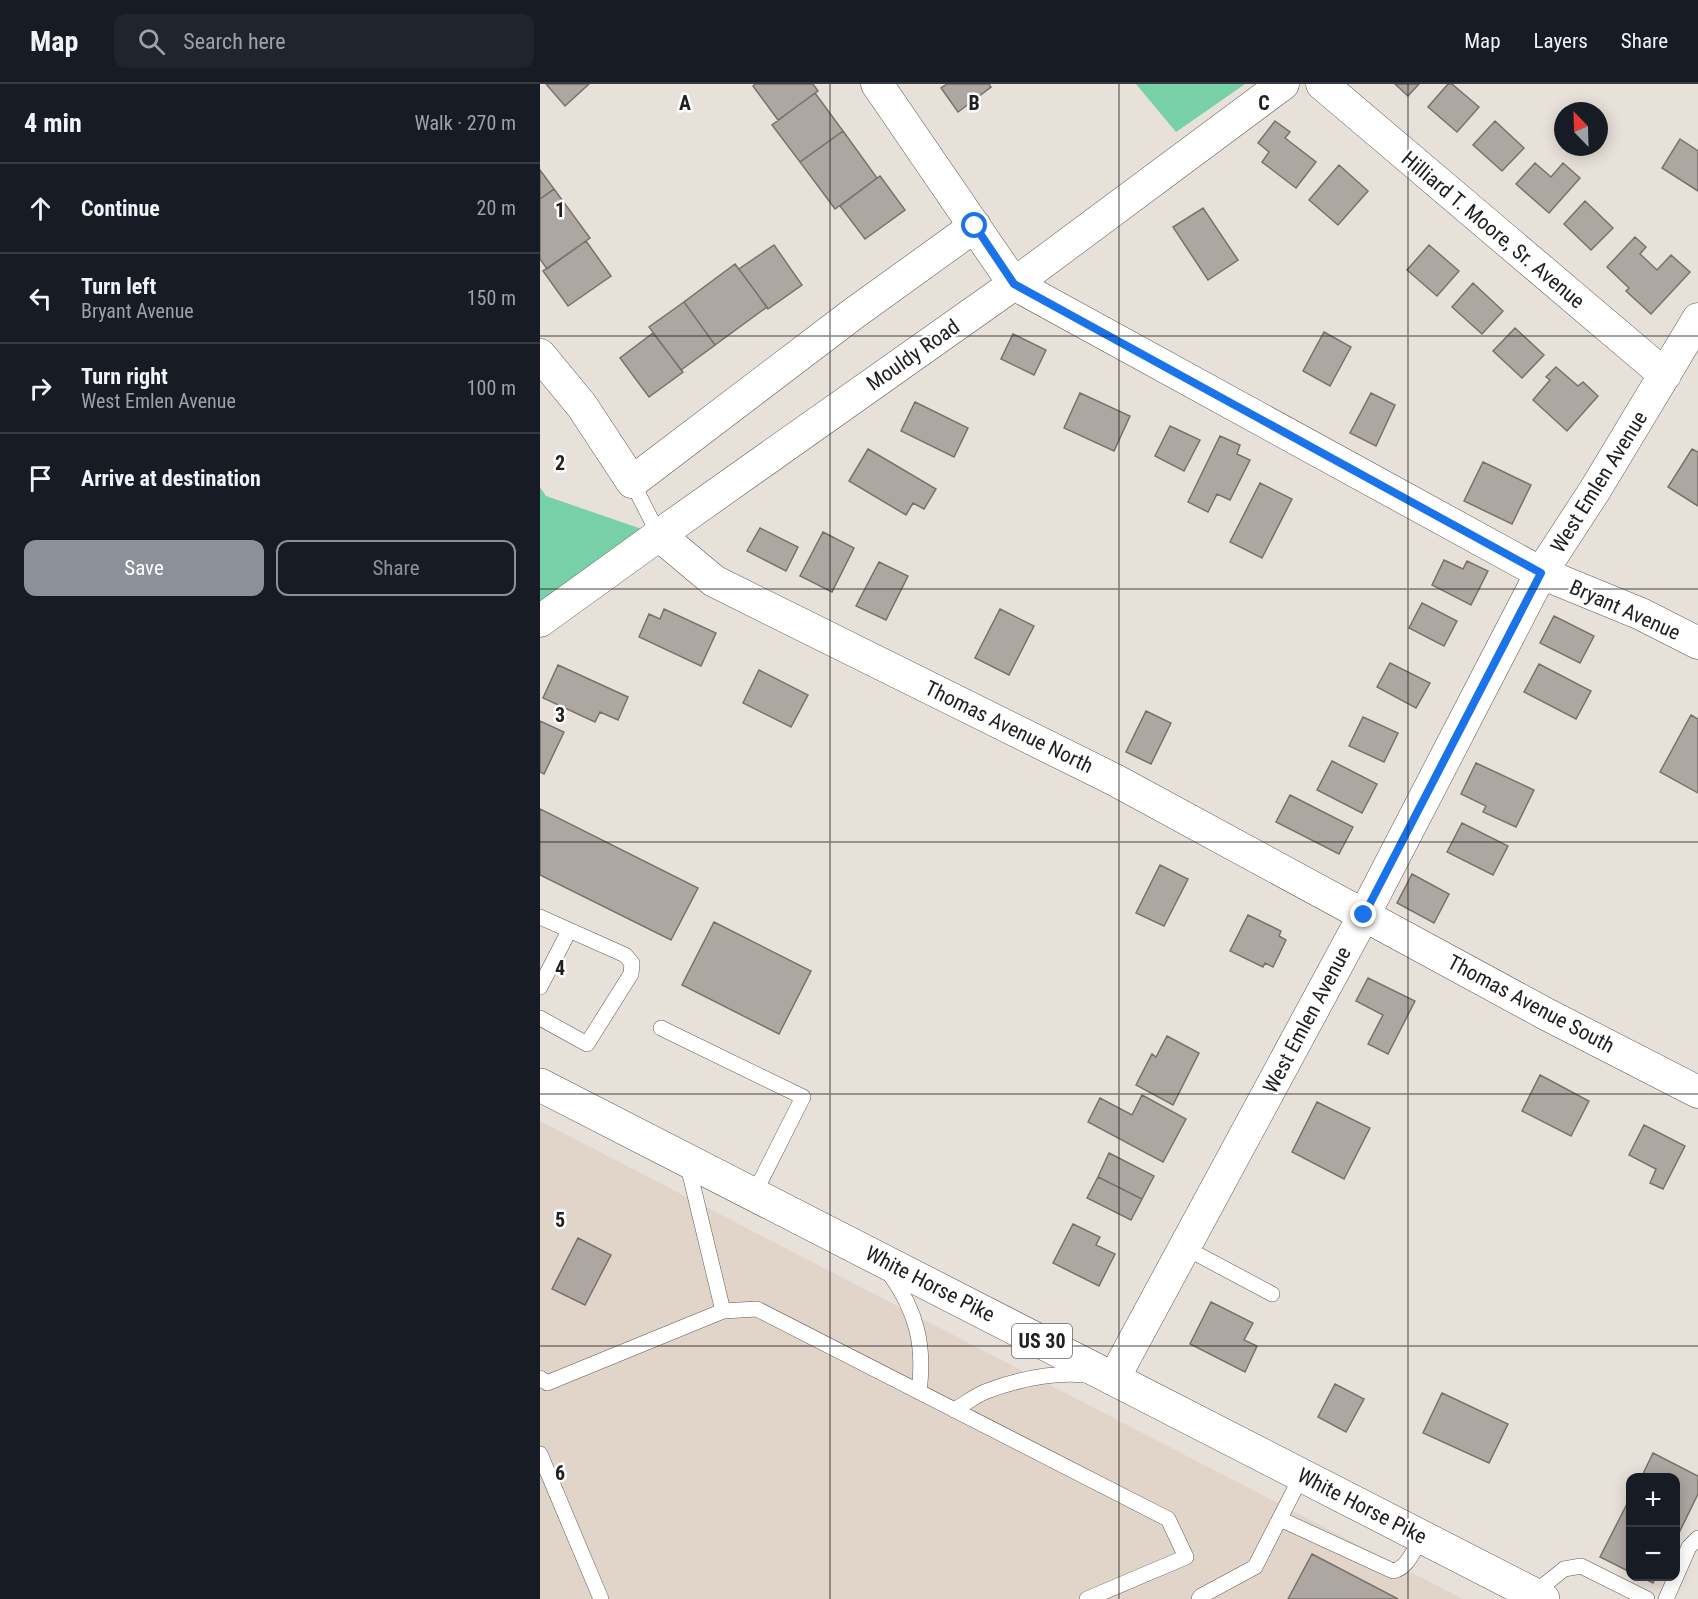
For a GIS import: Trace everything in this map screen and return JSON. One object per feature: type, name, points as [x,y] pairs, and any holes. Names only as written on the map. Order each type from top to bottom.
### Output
[{"type":"highway","name":"White Horse Pike","points":[[540,1085],[1538,1596]]},
{"type":"street","points":[[877,84],[1014,284]]},
{"type":"street","name":"Mouldy Road","points":[[540,621],[1014,284],[1283,84]]},
{"type":"street","name":"Hilliard T. Moore, Sr. Avenue","points":[[1322,84],[1665,375]]},
{"type":"street","points":[[540,355],[582,406],[632,482],[853,314],[975,226]]},
{"type":"street","name":"Bryant Avenue","points":[[1014,284],[1541,573],[1641,614],[1698,643]]},
{"type":"street","name":"West Emlen Avenue","points":[[1114,1378],[1364,915],[1541,573],[1698,319]]},
{"type":"street","name":"Thomas Avenue North","points":[[659,535],[714,581],[1115,780],[1364,915]]},
{"type":"street","name":"Thomas Avenue South","points":[[1364,915],[1546,1014],[1698,1092]]},
{"type":"lane","points":[[632,482],[659,535]]},
{"type":"lane","points":[[540,917],[625,955],[632,963],[631,974],[587,1044],[540,1018]]},
{"type":"lane","points":[[540,987],[569,931]]},
{"type":"lane","points":[[661,1028],[803,1097],[754,1194]]},
{"type":"lane","points":[[687,1160],[723,1311]]},
{"type":"lane","points":[[1184,1247],[1272,1294]]},
{"type":"lane","points":[[876,1257],[904,1294],[915,1319],[920,1347],[919,1392]]},
{"type":"lane","points":[[540,1378],[547,1383],[723,1311],[757,1309],[1168,1519],[1186,1557],[1116,1593],[1087,1599]]},
{"type":"lane","points":[[954,1410],[986,1392],[1029,1380],[1067,1373],[1114,1378]]},
{"type":"lane","points":[[540,1454],[601,1599]]},
{"type":"lane","points":[[1199,1599],[1255,1567],[1302,1475]]},
{"type":"lane","points":[[1280,1519],[1393,1571],[1405,1566],[1422,1537]]},
{"type":"lane","points":[[1666,1599],[1689,1546],[1698,1539]]},
{"type":"lane","points":[[1538,1596],[1564,1569],[1581,1566],[1647,1599]]},
{"type":"shaded area","points":[[540,1121],[1463,1599],[540,1599]]},
{"type":"green space","points":[[1136,84],[1245,84],[1176,132]]},
{"type":"green space","points":[[540,487],[546,496],[659,535],[540,621]]},
{"type":"building","points":[[546,84],[589,84],[565,106]]},
{"type":"building","points":[[755,84],[813,84],[818,91],[778,120],[753,86]]},
{"type":"building","points":[[947,84],[989,84],[991,87],[958,112],[941,88]]},
{"type":"building","points":[[1395,84],[1419,84],[1408,96]]},
{"type":"building","points":[[1448,84],[1452,84],[1479,107],[1457,132],[1428,107]]},
{"type":"building","points":[[815,93],[843,131],[800,162],[772,125]]},
{"type":"building","points":[[1275,121],[1290,132],[1285,138],[1316,162],[1296,188],[1262,162],[1269,152],[1258,143]]},
{"type":"building","points":[[1495,121],[1524,148],[1502,171],[1473,145]]},
{"type":"building","points":[[843,131],[877,178],[835,209],[800,162]]},
{"type":"building","points":[[1680,139],[1698,151],[1698,191],[1662,168]]},
{"type":"building","points":[[1535,163],[1551,177],[1563,163],[1580,178],[1549,213],[1516,184]]},
{"type":"building","points":[[1339,165],[1368,191],[1338,225],[1309,200]]},
{"type":"building","points":[[540,170],[554,189],[540,199]]},
{"type":"building","points":[[880,176],[905,210],[865,239],[840,206]]},
{"type":"building","points":[[554,189],[590,238],[547,269],[540,259],[540,199]]},
{"type":"building","points":[[1585,201],[1613,228],[1591,250],[1564,224]]},
{"type":"building","points":[[1203,208],[1238,260],[1208,280],[1173,227]]},
{"type":"building","points":[[1635,237],[1646,247],[1640,254],[1657,270],[1671,255],[1690,272],[1651,314],[1626,291],[1629,288],[1607,267]]},
{"type":"building","points":[[586,241],[611,276],[568,306],[543,271]]},
{"type":"building","points":[[774,245],[802,285],[768,309],[739,269]]},
{"type":"building","points":[[1429,245],[1459,271],[1437,296],[1407,270]]},
{"type":"building","points":[[735,264],[767,307],[715,345],[684,302]]},
{"type":"building","points":[[1473,283],[1503,311],[1482,334],[1452,307]]},
{"type":"building","points":[[684,302],[715,345],[681,370],[649,327]]},
{"type":"building","points":[[1515,328],[1544,355],[1522,378],[1493,351]]},
{"type":"building","points":[[1324,332],[1351,347],[1330,386],[1303,371]]},
{"type":"building","points":[[653,333],[683,372],[649,397],[620,358]]},
{"type":"building","points":[[1013,334],[1046,350],[1034,375],[1001,359]]},
{"type":"building","points":[[1556,367],[1578,386],[1583,382],[1598,396],[1567,431],[1533,400],[1550,380],[1546,377]]},
{"type":"building","points":[[1080,393],[1130,416],[1114,451],[1064,428]]},
{"type":"building","points":[[1371,393],[1395,405],[1376,446],[1350,433]]},
{"type":"building","points":[[915,402],[968,428],[954,457],[901,431]]},
{"type":"building","points":[[1170,426],[1200,440],[1184,471],[1155,456]]},
{"type":"building","points":[[1220,436],[1240,445],[1237,454],[1250,460],[1230,500],[1217,494],[1208,512],[1188,502]]},
{"type":"building","points":[[868,449],[936,489],[924,509],[913,503],[906,515],[849,481]]},
{"type":"building","points":[[1692,449],[1698,452],[1698,506],[1668,487]]},
{"type":"building","points":[[1483,462],[1531,485],[1512,524],[1464,501]]},
{"type":"building","points":[[1260,483],[1292,499],[1262,558],[1230,542]]},
{"type":"building","points":[[760,528],[798,547],[786,571],[747,551]]},
{"type":"building","points":[[823,532],[854,548],[832,592],[800,576]]},
{"type":"building","points":[[1444,560],[1463,569],[1467,561],[1488,571],[1471,605],[1432,585]]},
{"type":"building","points":[[879,562],[908,576],[886,620],[856,606]]},
{"type":"building","points":[[1422,603],[1457,621],[1444,646],[1409,628]]},
{"type":"building","points":[[664,609],[716,633],[701,666],[639,637],[649,614],[660,619]]},
{"type":"building","points":[[1000,609],[1034,626],[1009,675],[975,658]]},
{"type":"building","points":[[1554,616],[1594,636],[1580,663],[1540,643]]},
{"type":"building","points":[[1390,663],[1430,683],[1416,708],[1377,687]]},
{"type":"building","points":[[1539,664],[1591,691],[1576,719],[1524,692]]},
{"type":"building","points":[[558,665],[628,697],[618,720],[600,712],[595,722],[543,698]]},
{"type":"building","points":[[759,670],[808,695],[791,727],[743,703]]},
{"type":"building","points":[[1146,711],[1171,723],[1151,764],[1126,752]]},
{"type":"building","points":[[1691,715],[1698,719],[1698,793],[1660,772]]},
{"type":"building","points":[[1363,717],[1398,733],[1384,762],[1349,746]]},
{"type":"building","points":[[540,721],[564,732],[544,774],[540,772]]},
{"type":"building","points":[[1332,761],[1377,784],[1362,813],[1317,790]]},
{"type":"building","points":[[1476,763],[1534,790],[1516,827],[1483,812],[1486,806],[1461,794]]},
{"type":"building","points":[[1290,795],[1353,827],[1339,854],[1276,822]]},
{"type":"building","points":[[540,809],[698,888],[671,940],[540,875]]},
{"type":"building","points":[[1462,823],[1508,846],[1493,875],[1447,852]]},
{"type":"building","points":[[1160,865],[1188,879],[1164,926],[1136,913]]},
{"type":"building","points":[[1412,874],[1449,894],[1434,923],[1397,903]]},
{"type":"building","points":[[1248,915],[1281,931],[1279,936],[1286,940],[1273,967],[1265,963],[1263,967],[1230,951]]},
{"type":"building","points":[[714,922],[811,971],[779,1034],[682,985]]},
{"type":"building","points":[[1368,978],[1415,1001],[1388,1054],[1368,1044],[1383,1015],[1356,1001]]},
{"type":"building","points":[[1167,1036],[1199,1053],[1173,1105],[1136,1085],[1152,1054],[1156,1057]]},
{"type":"building","points":[[1540,1075],[1589,1101],[1571,1136],[1522,1111]]},
{"type":"building","points":[[1142,1095],[1186,1119],[1163,1162],[1088,1122],[1100,1098],[1132,1115]]},
{"type":"building","points":[[1317,1102],[1370,1128],[1344,1179],[1292,1152]]},
{"type":"building","points":[[1644,1125],[1685,1146],[1663,1189],[1650,1183],[1656,1169],[1629,1155]]},
{"type":"building","points":[[1109,1153],[1154,1176],[1142,1199],[1098,1177]]},
{"type":"building","points":[[1098,1177],[1142,1199],[1131,1220],[1087,1198]]},
{"type":"building","points":[[1073,1224],[1100,1237],[1096,1245],[1115,1254],[1099,1286],[1053,1263]]},
{"type":"building","points":[[578,1238],[611,1255],[585,1305],[552,1289]]},
{"type":"building","points":[[1211,1302],[1253,1323],[1244,1340],[1257,1346],[1245,1372],[1190,1344]]},
{"type":"building","points":[[1335,1384],[1364,1399],[1346,1432],[1318,1417]]},
{"type":"building","points":[[1442,1393],[1508,1424],[1489,1463],[1423,1433]]},
{"type":"building","points":[[1653,1453],[1698,1476],[1698,1494],[1680,1531],[1680,1473],[1643,1473]]},
{"type":"building","points":[[1626,1506],[1626,1570],[1600,1557]]},
{"type":"building","points":[[1312,1554],[1398,1599],[1288,1599]]},
{"type":"route","points":[[975,226],[1014,284],[1541,573],[1364,915]]}]
